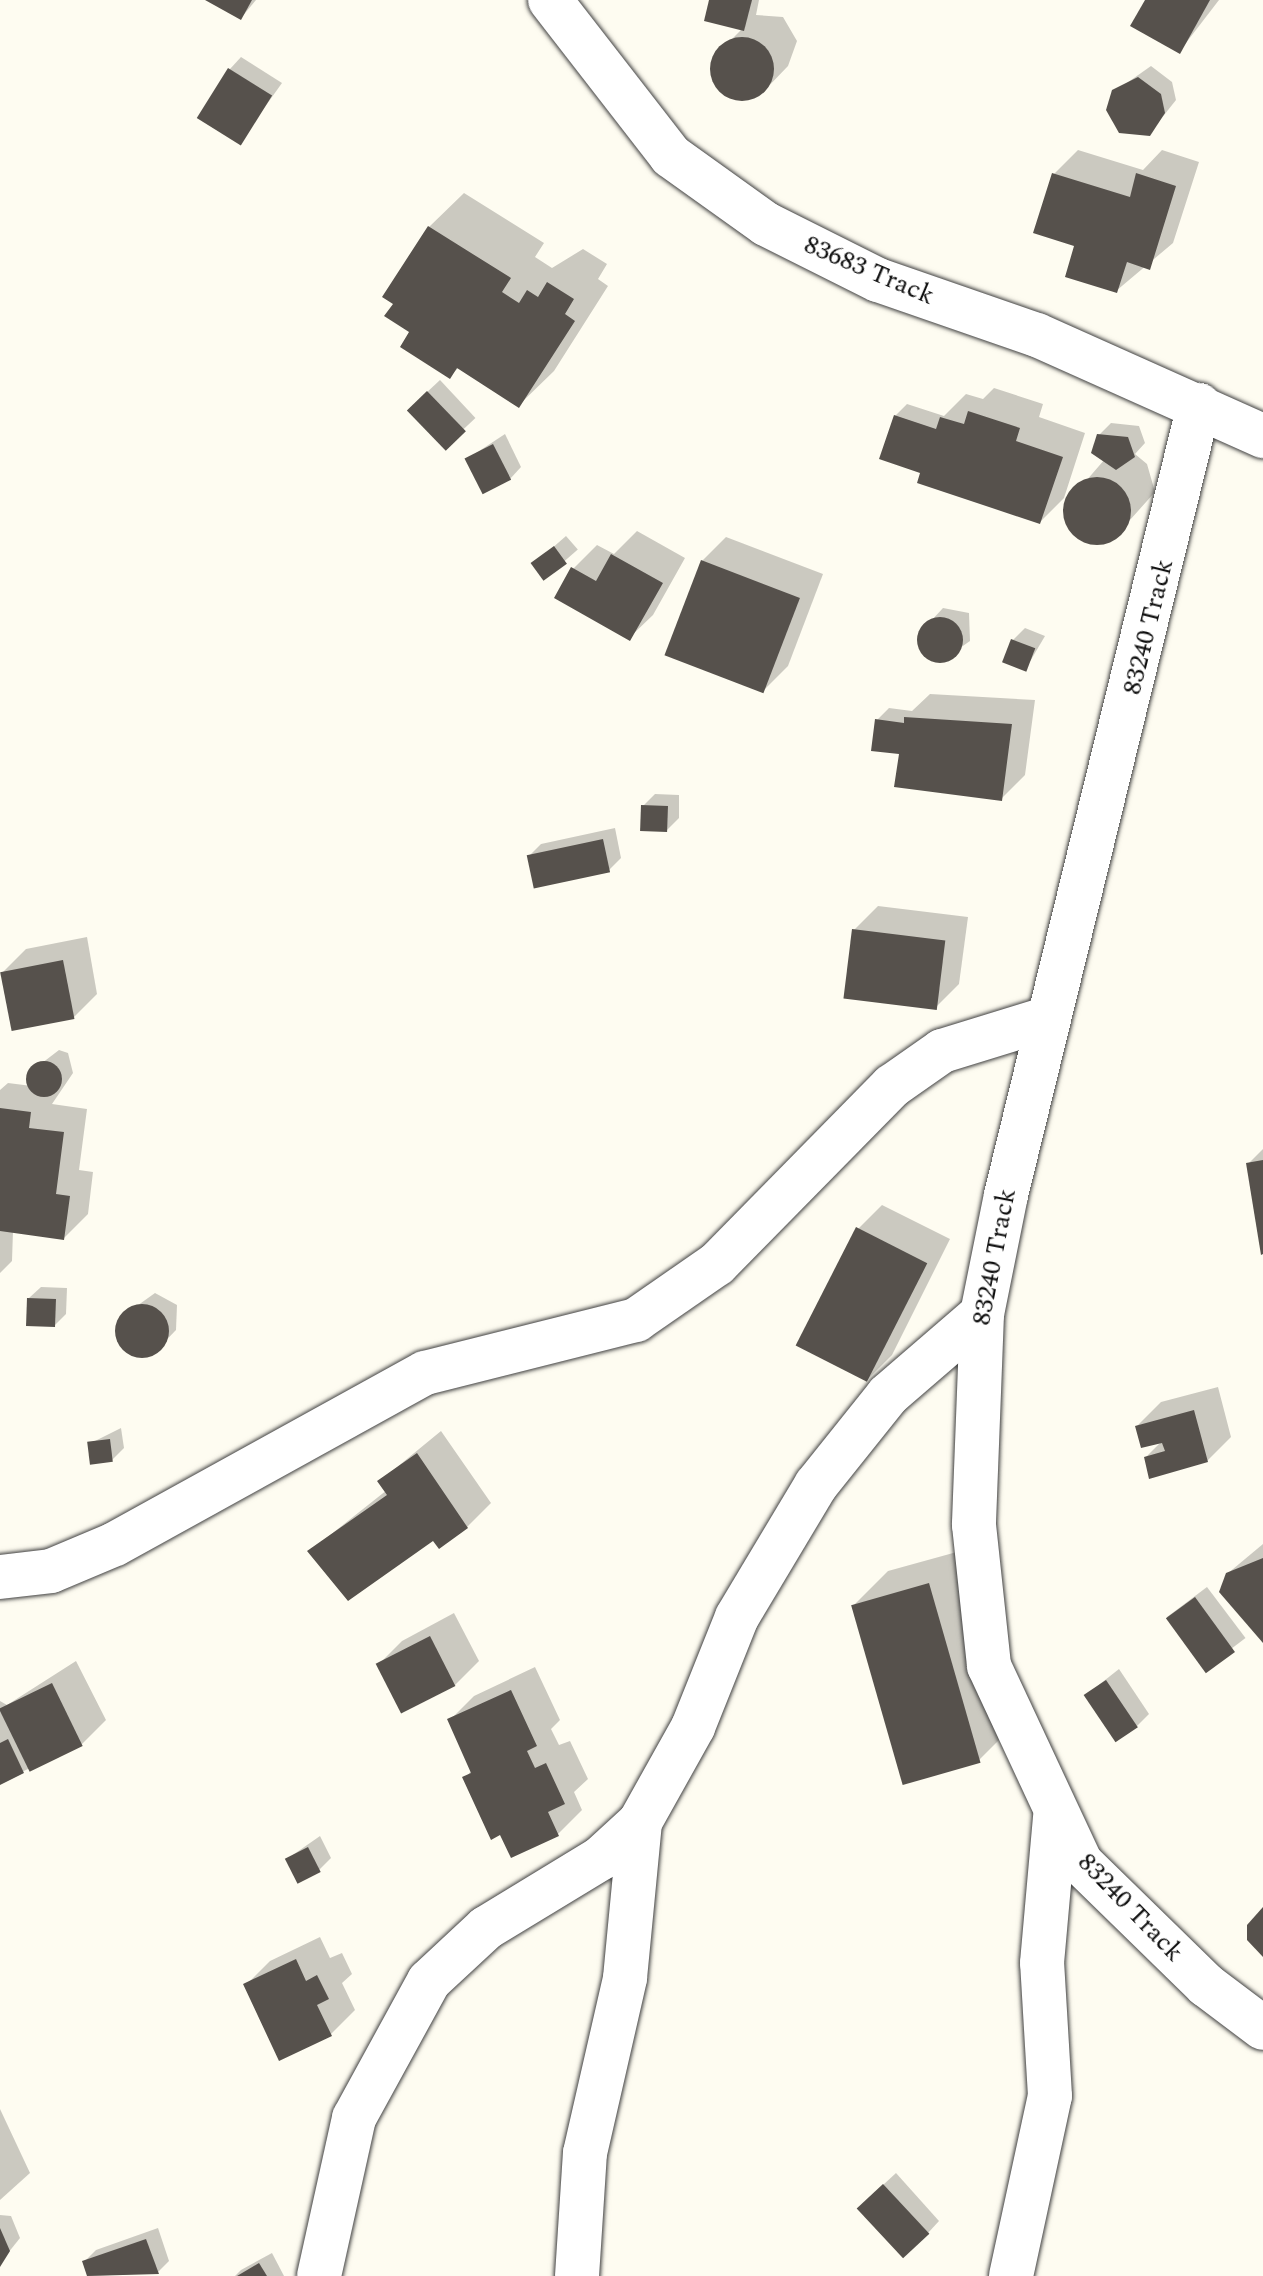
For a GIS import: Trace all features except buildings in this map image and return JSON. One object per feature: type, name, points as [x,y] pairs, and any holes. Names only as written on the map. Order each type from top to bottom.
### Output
[{"type":"street","name":"83683 Track","points":[[550,0],[671,156],[766,224],[878,280],[1037,335],[1263,436]]},
{"type":"street","name":"83240 Track","points":[[1199,405],[1049,1018],[982,1314],[973,1424],[979,1603],[989,1666],[1055,1817],[1081,1863],[1135,1919],[1263,2028]]},
{"type":"street","points":[[0,1577],[51,1571],[115,1544],[425,1373],[636,1320],[717,1264],[892,1086],[942,1051],[1049,1018]]},
{"type":"street","points":[[319,2276],[354,2118],[429,1981],[486,1928],[601,1858],[640,1822],[693,1727],[737,1617],[816,1485],[888,1395],[982,1314]]},
{"type":"street","points":[[1011,2276],[1050,2096],[1042,1963],[1055,1817]]},
{"type":"street","points":[[577,2276],[585,2153],[625,1978],[640,1822]]}]
